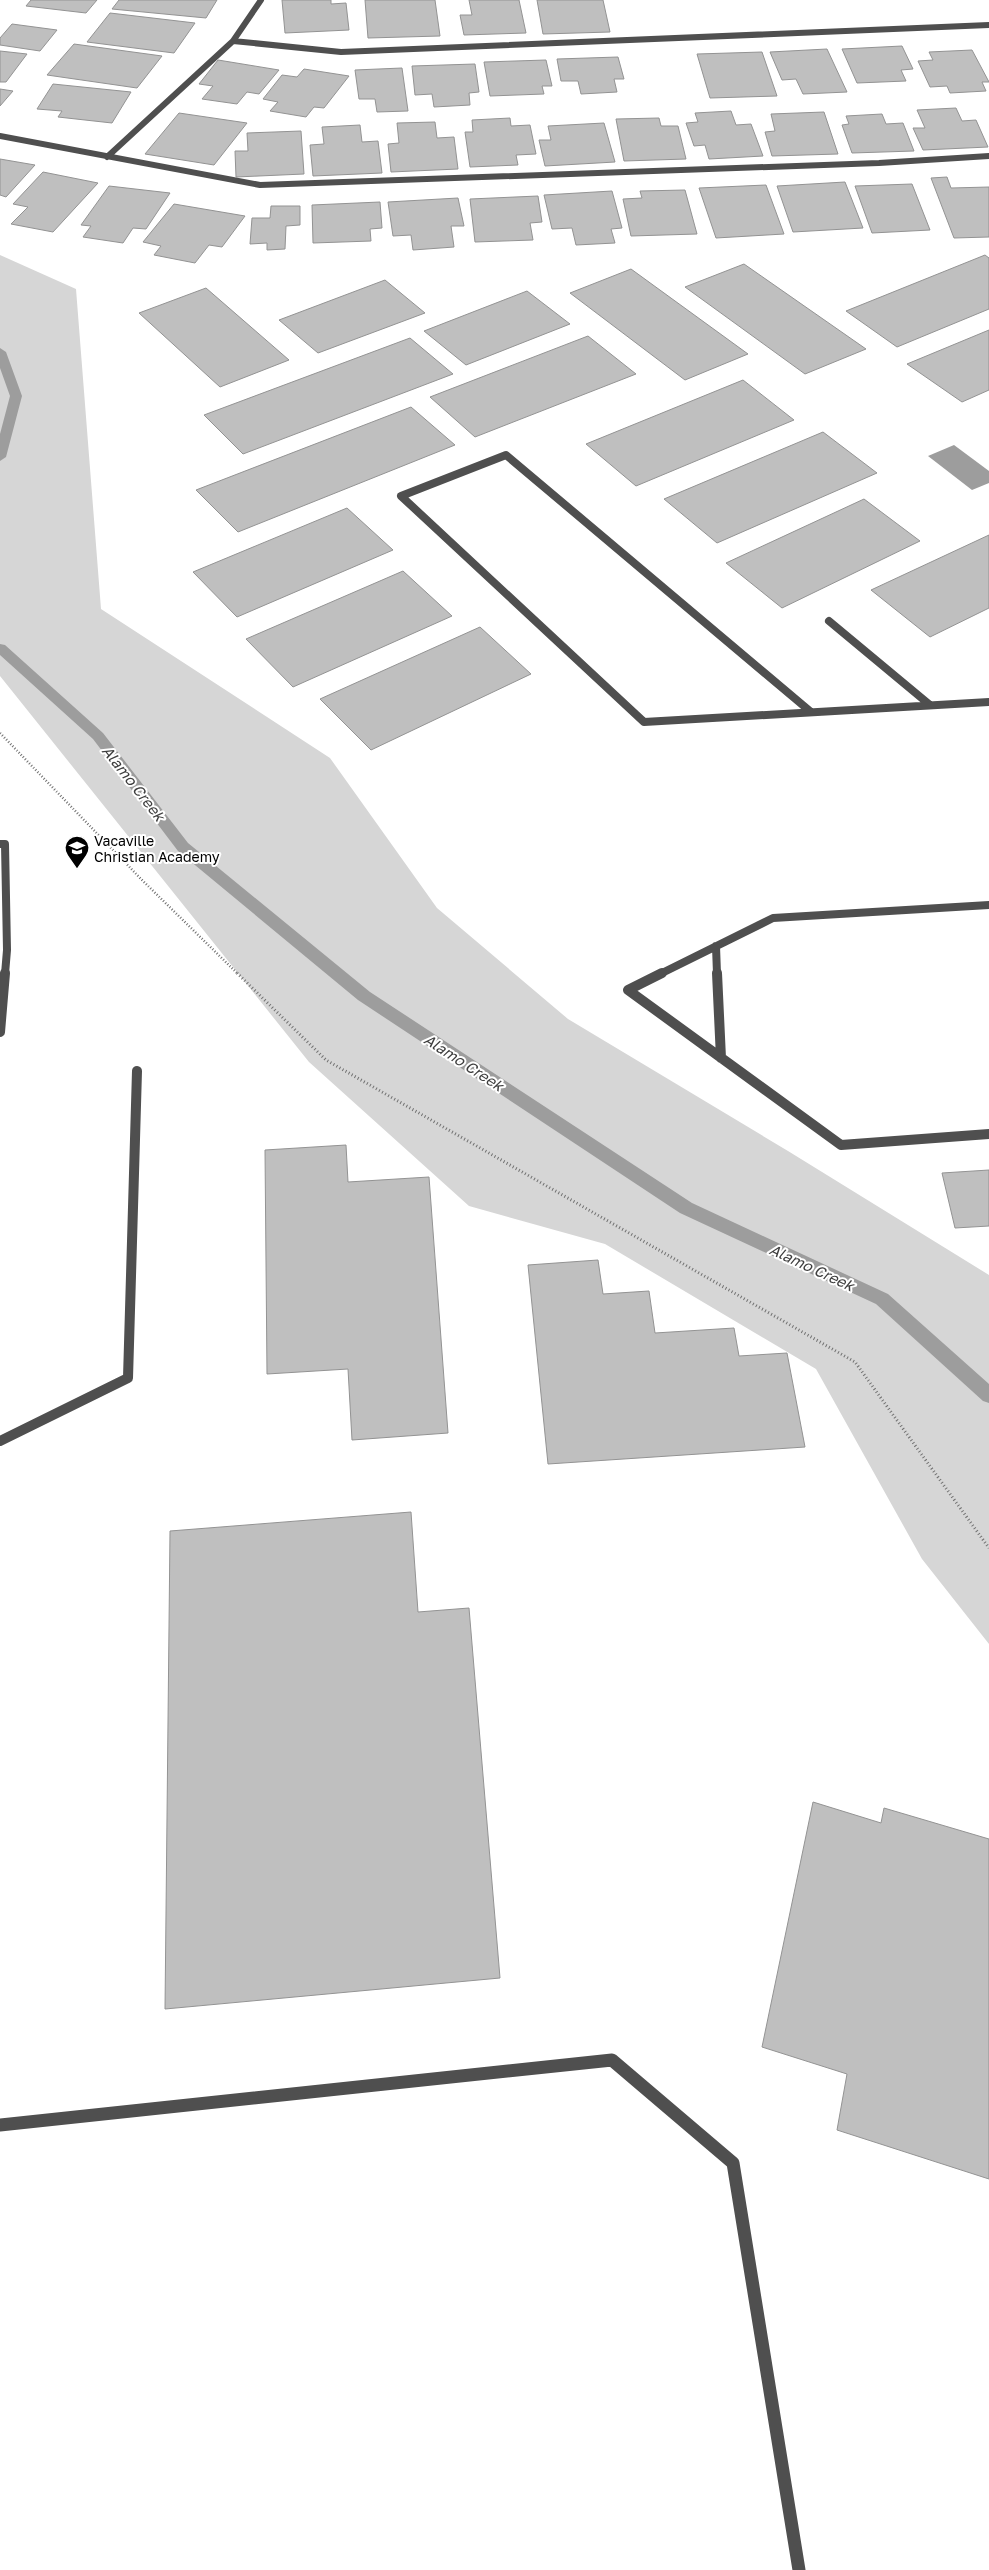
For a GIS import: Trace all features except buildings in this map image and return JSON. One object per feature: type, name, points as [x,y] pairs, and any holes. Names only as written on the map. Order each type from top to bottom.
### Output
[{"type":"lane","points":[[107,157],[233,41],[261,0]]},
{"type":"lane","points":[[233,41],[341,52],[989,25]]},
{"type":"lane","points":[[0,136],[260,185],[878,163],[989,156]]},
{"type":"lane","points":[[811,712],[506,455],[401,496],[644,722],[989,702]]},
{"type":"lane","points":[[829,622],[930,705]]},
{"type":"lane","points":[[0,844],[5,844],[7,950],[0,1032]]},
{"type":"lane","points":[[989,905],[773,918],[628,990],[841,1145],[989,1134]]},
{"type":"lane","points":[[716,946],[721,1058]]},
{"type":"lane","points":[[0,1441],[128,1378],[137,1071]]},
{"type":"lane","points":[[0,2125],[612,2060],[732,2163],[799,2570]]},
{"type":"path","points":[[0,733],[142,880],[326,1060],[855,1362],[989,1548]]},
{"type":"shaded area","points":[[0,255],[76,289],[101,609],[330,758],[437,908],[568,1019],[788,1151],[989,1275],[989,1644],[922,1559],[816,1369],[605,1244],[469,1206],[309,1062],[0,676]]},
{"type":"shaded area","points":[[954,445],[989,471],[989,483],[972,490],[928,456]]},
{"type":"waterway","name":"Alamo Creek","points":[[0,352],[16,396],[0,457]]},
{"type":"waterway","name":"Alamo Creek","points":[[0,648],[98,736],[183,847],[364,996],[686,1208],[882,1299],[989,1395]]},
{"type":"place","name":"Vacaville Christian Academy","points":[[77,869]]}]
